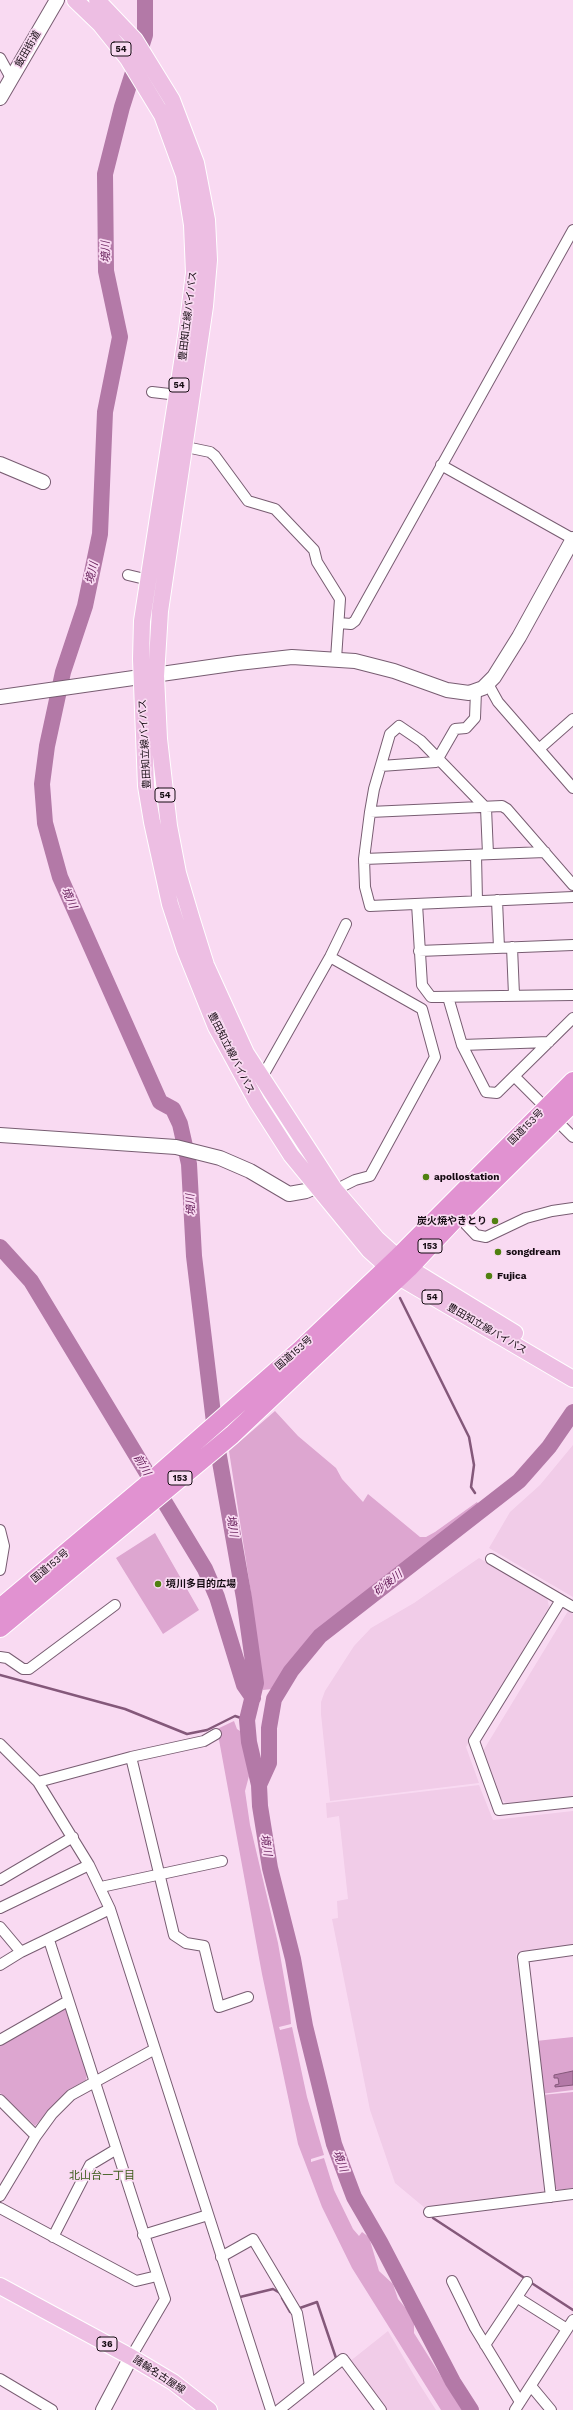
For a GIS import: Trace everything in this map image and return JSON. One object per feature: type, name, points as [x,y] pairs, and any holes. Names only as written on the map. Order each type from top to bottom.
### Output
[{"type":"highway","name":"国道153号","points":[[0,1608],[143,1488],[273,1372],[458,1216],[551,1114],[573,1081]]},
{"type":"highway","name":"国道153号","points":[[0,1628],[76,1567],[232,1435],[284,1387],[398,1268],[551,1114],[573,1103]]},
{"type":"main road","name":"豊田知立線バイパス","points":[[97,0],[135,40],[158,74],[172,100],[196,163],[204,194],[209,260],[207,293],[186,447],[149,677],[146,786],[152,822],[170,904],[185,950],[216,1027],[240,1073],[291,1155],[368,1250],[573,1368]]},
{"type":"main road","name":"豊田知立線バイパス","points":[[79,3],[128,59],[162,114],[178,153],[189,200],[192,225],[194,273],[178,395],[142,621],[162,771],[178,873],[206,965],[237,1037],[261,1080],[335,1190],[398,1268],[573,1379]]},
{"type":"main road","name":"諸輪名古屋線","points":[[0,2286],[131,2357],[172,2382],[209,2410]]},
{"type":"street","name":"飯田街道","points":[[0,98],[57,0]]},
{"type":"street","points":[[0,58],[11,78]]},
{"type":"street","points":[[339,623],[351,624],[355,621],[573,230]]},
{"type":"street","points":[[152,392],[178,395]]},
{"type":"street","points":[[186,447],[210,452],[215,456],[248,500],[275,509],[314,550],[317,562],[340,599],[336,659]]},
{"type":"street","points":[[0,464],[43,482]]},
{"type":"street","points":[[381,766],[431,764],[439,759],[455,729],[466,728],[475,718],[482,688],[519,637],[573,539],[441,465]]},
{"type":"street","points":[[128,575],[148,580]]},
{"type":"street","points":[[0,698],[271,658],[336,659],[373,665],[456,692],[469,693],[482,688]]},
{"type":"street","points":[[482,688],[498,702],[573,788]]},
{"type":"street","points":[[539,749],[573,719]]},
{"type":"street","points":[[488,854],[486,808],[421,741],[399,726],[390,734],[370,812],[364,859],[365,887],[370,906],[573,897]]},
{"type":"street","points":[[370,812],[486,808],[502,806],[507,808],[573,885]]},
{"type":"street","points":[[364,859],[545,852]]},
{"type":"street","points":[[476,855],[477,901]]},
{"type":"street","points":[[497,900],[499,948]]},
{"type":"street","points":[[417,904],[418,951],[422,985],[431,997],[573,995]]},
{"type":"street","points":[[261,1080],[330,957],[346,924]]},
{"type":"street","points":[[418,951],[573,945]]},
{"type":"street","points":[[512,947],[514,995]]},
{"type":"street","points":[[330,957],[422,1009],[435,1057],[370,1176],[355,1180],[335,1190]]},
{"type":"street","points":[[448,997],[462,1045],[486,1092],[498,1092],[515,1077],[573,1018]]},
{"type":"street","points":[[462,1045],[549,1042]]},
{"type":"street","points":[[515,1077],[573,1136]]},
{"type":"street","points":[[0,1135],[176,1147],[206,1154],[250,1171],[289,1194],[306,1191],[315,1186]]},
{"type":"street","points":[[458,1216],[476,1235],[486,1237],[526,1218],[573,1208]]},
{"type":"street","points":[[0,1530],[4,1546],[0,1570]]},
{"type":"street","points":[[491,1559],[573,1607]]},
{"type":"street","points":[[561,1600],[474,1741],[499,1810],[573,1802]]},
{"type":"street","points":[[0,1657],[7,1658],[23,1669],[29,1669],[115,1606]]},
{"type":"street","points":[[38,1782],[131,1757],[204,1741],[216,1734]]},
{"type":"street","points":[[0,1744],[38,1782],[73,1837],[101,1888],[110,1908],[271,2410]]},
{"type":"street","points":[[131,1757],[174,1935],[186,1943],[204,1946],[219,2007],[248,1997]]},
{"type":"street","points":[[0,1880],[73,1837]]},
{"type":"street","points":[[101,1888],[222,1861]]},
{"type":"street","points":[[0,1908],[89,1865]]},
{"type":"street","points":[[0,1965],[21,1952],[48,1940],[110,1908]]},
{"type":"street","points":[[0,1927],[21,1952]]},
{"type":"street","points":[[48,1940],[115,2150],[165,2299],[131,2357],[103,2410]]},
{"type":"street","points":[[551,2197],[523,1957],[573,1950]]},
{"type":"street","points":[[0,2040],[68,2000]]},
{"type":"street","points":[[0,2196],[36,2136],[52,2114],[71,2095],[154,2049]]},
{"type":"street","points":[[0,2100],[36,2136]]},
{"type":"street","points":[[53,2237],[90,2165],[115,2150]]},
{"type":"street","points":[[429,2212],[573,2194]]},
{"type":"street","points":[[0,2208],[136,2281],[157,2276]]},
{"type":"street","points":[[143,2235],[208,2214]]},
{"type":"street","points":[[221,2257],[253,2238],[297,2313],[310,2385]]},
{"type":"street","points":[[452,2281],[518,2406],[573,2320]]},
{"type":"street","points":[[485,2345],[518,2298],[527,2282]]},
{"type":"street","points":[[518,2298],[567,2329]]},
{"type":"street","points":[[279,2410],[343,2360],[381,2410]]},
{"type":"street","points":[[0,2379],[52,2410]]},
{"type":"street","points":[[531,2386],[551,2410]]},
{"type":"shaded area","points":[[275,1411],[298,1436],[336,1468],[342,1479],[363,1502],[368,1494],[420,1537],[426,1537],[435,1532],[477,1502],[479,1505],[305,1644],[272,1689],[263,1690],[251,1593],[229,1451]]},
{"type":"shaded area","points":[[573,1445],[573,1597],[489,1548],[510,1512],[540,1485]]},
{"type":"shaded area","name":"境川多目的広場","points":[[155,1533],[199,1610],[163,1634],[116,1558]]},
{"type":"shaded area","points":[[479,1558],[547,1597],[549,1607],[466,1747],[479,1783],[330,1801],[321,1714],[321,1702],[325,1691],[354,1646],[371,1628],[414,1603]]},
{"type":"shaded area","points":[[568,1611],[573,1614],[573,1797],[512,1805],[506,1803],[499,1797],[483,1751]]},
{"type":"shaded area","points":[[234,1721],[237,1729],[243,1733],[249,1776],[245,1791],[250,1825],[278,1943],[290,2012],[291,2024],[279,2027],[280,2030],[292,2027],[307,2097],[324,2155],[311,2159],[311,2162],[324,2158],[334,2190],[353,2229],[359,2236],[362,2232],[369,2237],[379,2271],[393,2284],[398,2299],[414,2318],[414,2333],[462,2410],[441,2410],[352,2268],[322,2207],[298,2144],[262,1974],[217,1729]]},
{"type":"shaded area","points":[[479,1785],[493,1820],[573,1811],[573,1946],[516,1954],[546,2191],[544,2196],[425,2208],[395,2183],[370,2110],[332,1919],[338,1918],[337,1901],[348,1899],[339,1816],[327,1818],[326,1803]]},
{"type":"shaded area","points":[[65,2005],[87,2074],[86,2080],[68,2090],[35,2126],[0,2093],[0,2044]]},
{"type":"shaded area","points":[[573,2037],[573,2090],[541,2094],[536,2041]]},
{"type":"shaded area","points":[[573,2071],[573,2085],[555,2087],[555,2085],[559,2084],[558,2078],[554,2078],[554,2075]]},
{"type":"shaded area","points":[[573,2092],[573,2188],[558,2190],[555,2188],[542,2095]]},
{"type":"shaded area","points":[[388,2331],[436,2410],[384,2410],[349,2362]]},
{"type":"waterway","name":"境川","points":[[145,0],[145,35],[122,107],[105,174],[106,271],[120,337],[105,412],[100,534],[85,606],[63,672],[47,746],[42,784],[45,823],[60,877],[160,1102],[173,1109],[180,1124],[189,1164],[194,1256],[216,1439],[244,1598],[256,1683],[247,1720],[249,1742],[259,1785],[260,1806],[270,1868],[293,1959],[305,2026],[334,2144],[354,2197],[380,2242],[453,2382],[471,2410]]},
{"type":"waterway","name":"前川","points":[[0,1247],[31,1281],[205,1569],[217,1597],[244,1685],[253,1698]]},
{"type":"waterway","points":[[400,1298],[469,1437],[474,1465],[471,1487],[475,1493]]},
{"type":"waterway","name":"砂後川","points":[[259,1785],[269,1763],[269,1728],[274,1699],[291,1671],[320,1636],[519,1481],[549,1447],[573,1412]]},
{"type":"waterway","points":[[0,1675],[125,1709],[187,1734],[207,1730],[235,1716],[247,1720]]},
{"type":"waterway","points":[[433,2218],[526,2279]]},
{"type":"waterway","points":[[530,2282],[573,2310]]},
{"type":"waterway","points":[[240,2297],[273,2289],[280,2293]]},
{"type":"waterway","points":[[282,2298],[290,2312],[293,2311]]},
{"type":"waterway","points":[[297,2309],[317,2302],[337,2361]]},
{"type":"place","name":"apollostation","points":[[426,1177]]},
{"type":"place","name":"炭火焼やきとり","points":[[495,1221]]},
{"type":"place","name":"songdream","points":[[498,1252]]},
{"type":"place","name":"Fujica","points":[[489,1276]]},
{"type":"place","name":"境川多目的広場","points":[[158,1584]]},
{"type":"district","name":"北山台一丁目","points":[[102,2176]]}]
